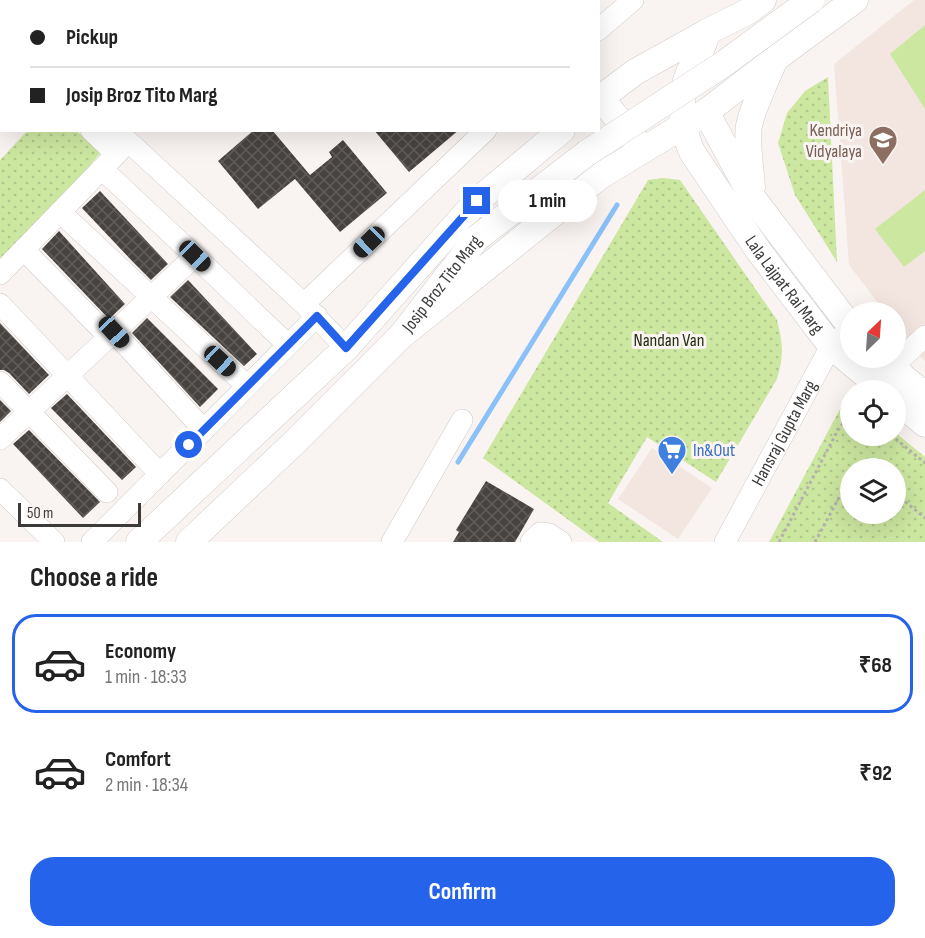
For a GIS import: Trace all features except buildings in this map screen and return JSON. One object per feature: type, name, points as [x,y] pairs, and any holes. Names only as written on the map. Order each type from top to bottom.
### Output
[{"type":"main road","points":[[640,151],[600,99],[635,72],[747,12],[763,0]]},
{"type":"main road","name":"Josip Broz Tito Marg","points":[[189,542],[297,440],[401,336],[477,238],[587,153],[725,63],[811,0]]},
{"type":"main road","points":[[401,336],[600,176],[706,112],[855,0]]},
{"type":"main road","name":"Lala Lajpat Rai Marg","points":[[708,32],[700,53],[688,73],[681,106],[686,140],[699,165],[758,250],[831,346],[886,372],[925,395]]},
{"type":"main road","points":[[752,197],[749,126],[776,58]]},
{"type":"main road","name":"Lala Lajpat Rai Marg","points":[[706,112],[752,197],[840,315]]},
{"type":"main road","name":"Josip Broz Tito Marg","points":[[139,542],[346,348],[477,201],[560,132]]},
{"type":"main road","points":[[640,151],[665,150],[683,155],[699,165]]},
{"type":"main road","points":[[906,408],[925,424]]},
{"type":"street","points":[[600,28],[633,0]]},
{"type":"street","points":[[94,132],[311,310],[346,348]]},
{"type":"street","points":[[92,542],[288,345],[311,310],[484,132]]},
{"type":"street","points":[[0,274],[60,212],[115,149]]},
{"type":"street","points":[[115,149],[195,256],[288,345]]},
{"type":"street","points":[[60,212],[247,386]]},
{"type":"street","points":[[24,250],[112,334],[204,430]]},
{"type":"street","points":[[0,439],[195,256]]},
{"type":"street","points":[[0,304],[160,474]]},
{"type":"street","points":[[886,372],[925,336]]},
{"type":"street","name":"Hansraj Gupta Marg","points":[[724,542],[831,346],[840,337]]},
{"type":"street","points":[[0,382],[107,492]]},
{"type":"street","points":[[392,542],[462,420]]},
{"type":"street","points":[[0,489],[54,542]]},
{"type":"street","points":[[531,542],[540,533],[549,534],[561,542]]},
{"type":"path","points":[[779,542],[840,427]]},
{"type":"path","points":[[904,446],[925,463]]},
{"type":"path","points":[[815,542],[840,496]]},
{"type":"path","points":[[906,502],[925,518]]},
{"type":"shaded area","name":"Kendriya Vidyalaya","points":[[914,0],[925,0],[925,361],[906,340],[906,302],[877,302],[849,265],[834,64]]},
{"type":"shaded area","points":[[652,448],[712,488],[678,539],[618,499]]},
{"type":"green space","points":[[925,25],[925,109],[890,54]]},
{"type":"green space","points":[[828,77],[837,262],[795,195],[778,143],[787,113],[805,91]]},
{"type":"green space","points":[[26,132],[77,132],[102,151],[0,271],[0,160]]},
{"type":"green space","name":"Nandan Van","points":[[663,178],[680,180],[777,320],[781,343],[781,364],[777,379],[716,482],[647,437],[608,503],[663,542],[599,542],[483,458],[648,180]]},
{"type":"green space","points":[[925,190],[925,251],[904,267],[875,229]]},
{"type":"green space","points":[[840,409],[840,446],[906,446],[906,441],[925,457],[925,542],[769,542]]},
{"type":"waterway","points":[[458,462],[617,205]]},
{"type":"place","name":"Kendriya Vidyalaya","points":[[883,166]]},
{"type":"place","name":"In&Out","points":[[672,476]]},
{"type":"route","points":[[189,445],[317,316],[346,348],[477,201]]}]
